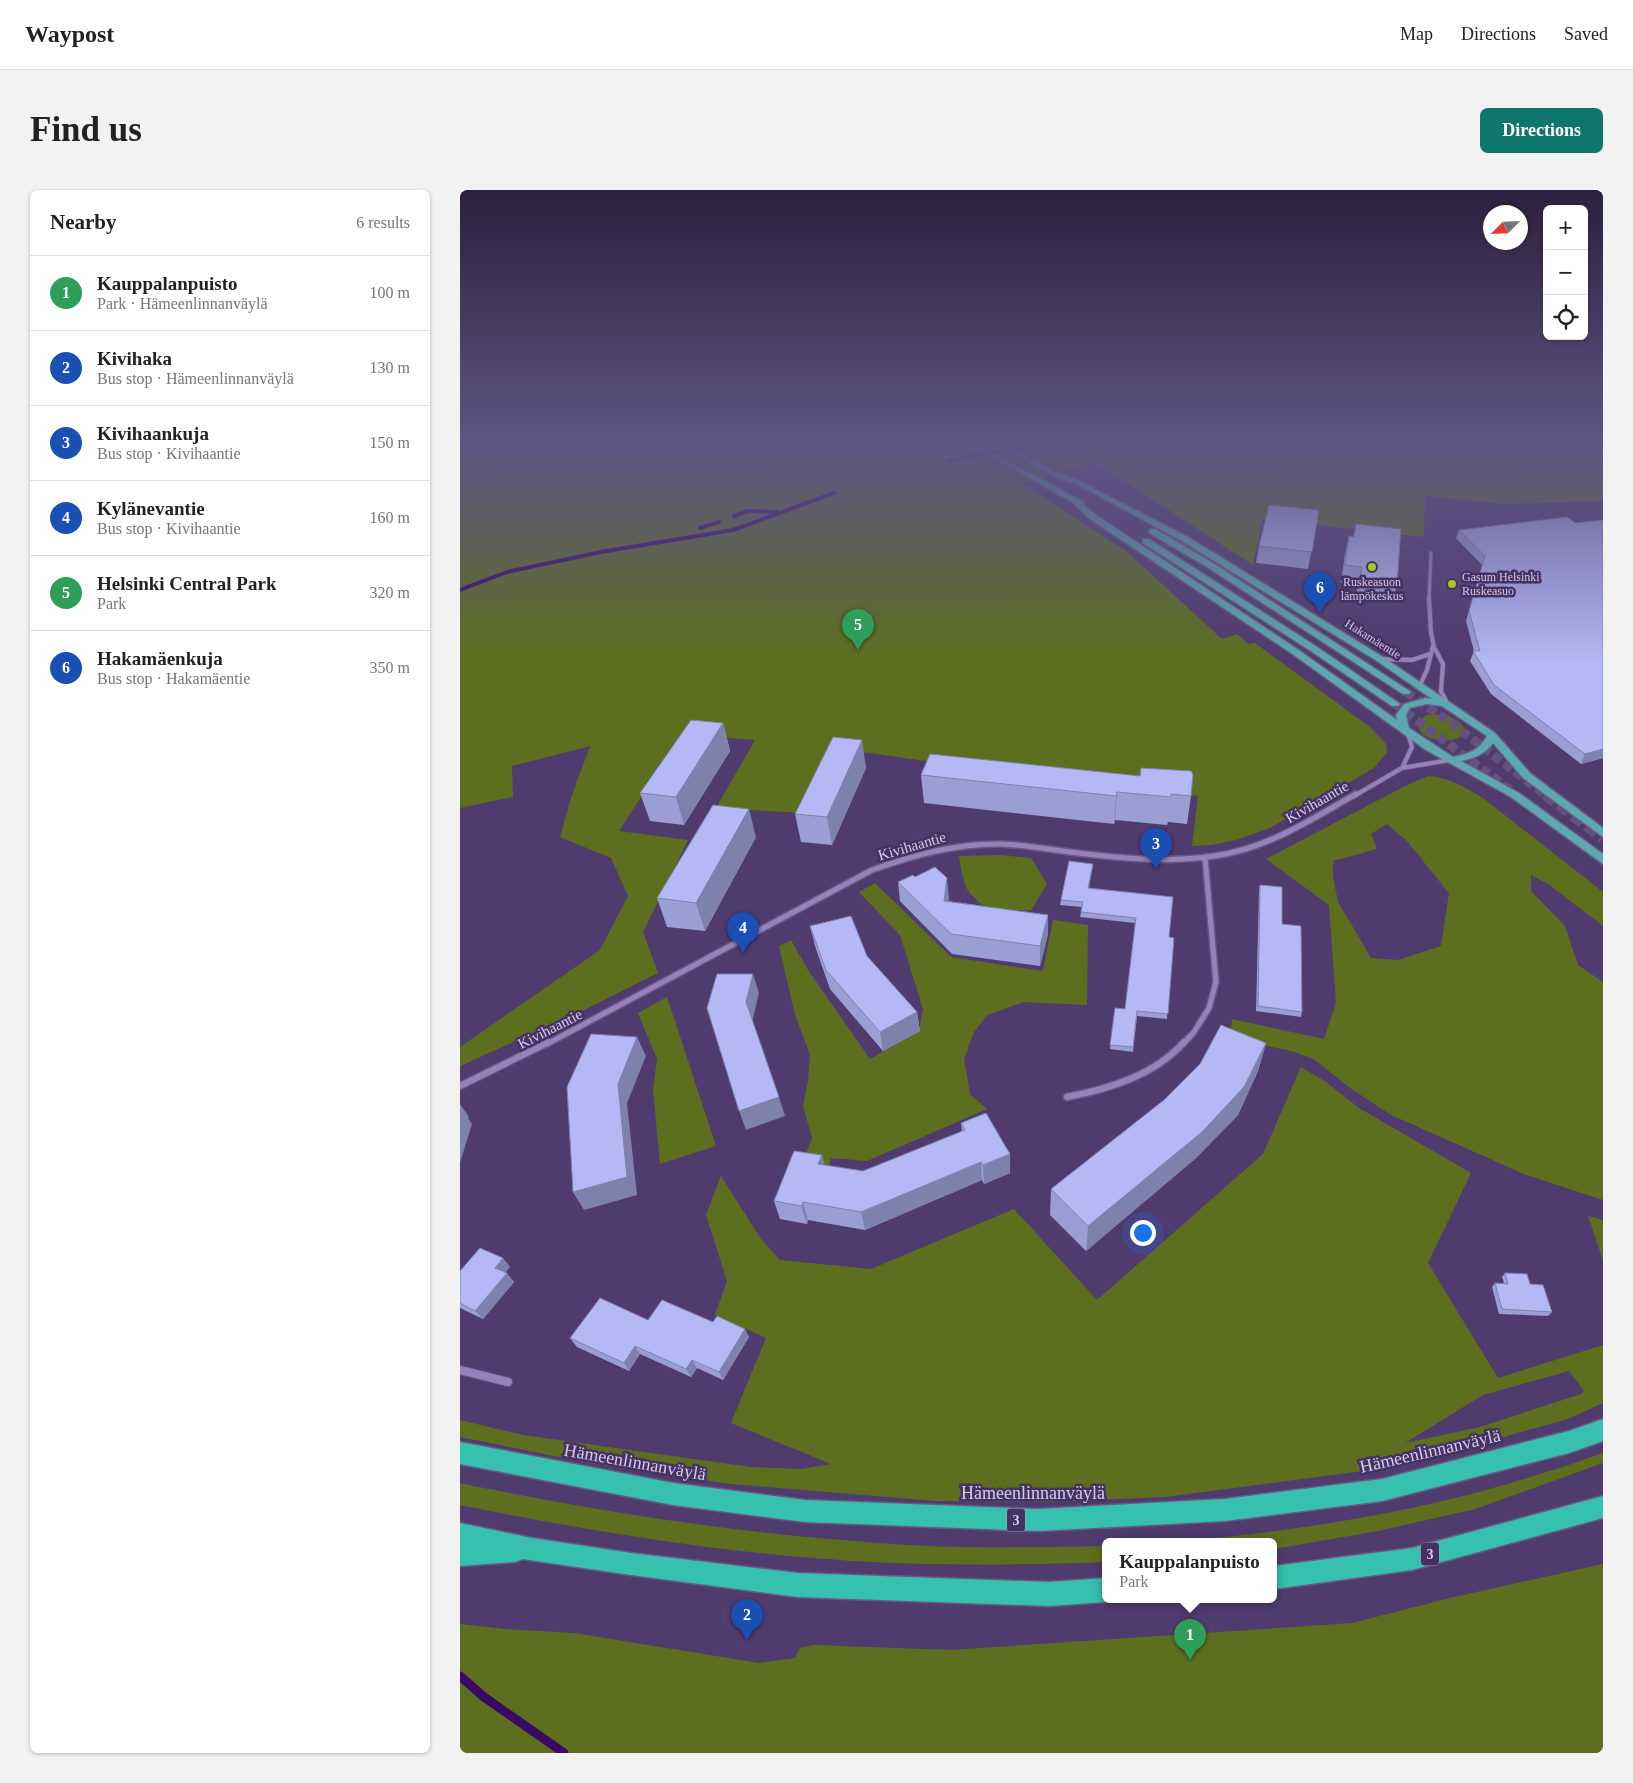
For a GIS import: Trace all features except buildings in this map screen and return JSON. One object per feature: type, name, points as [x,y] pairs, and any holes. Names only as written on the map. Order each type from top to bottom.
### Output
[{"type":"highway","name":"Hämeenlinnanväylä","points":[[460,1453],[673,1494],[805,1512],[1038,1520],[1225,1510],[1382,1490],[1569,1442],[1603,1430]]},
{"type":"highway","name":"3","points":[[1277,1578],[1412,1559],[1603,1507]]},
{"type":"highway","points":[[460,1534],[532,1549],[641,1566],[798,1585],[1049,1594],[1102,1590]]},
{"type":"highway","points":[[460,1556],[532,1549]]},
{"type":"main road","points":[[1092,516],[1297,653],[1404,730],[1450,760],[1515,795],[1603,860]]},
{"type":"main road","points":[[1100,516],[1191,569],[1395,704]]},
{"type":"main road","name":"Hakamäentie","points":[[1126,516],[1210,565],[1406,692]]},
{"type":"main road","name":"Hakamäentie","points":[[1140,516],[1185,540],[1380,659],[1448,704],[1492,735],[1528,776],[1603,833]]},
{"type":"main road","points":[[1404,730],[1401,715],[1420,685]]},
{"type":"main road","points":[[1407,706],[1426,701],[1448,704]]},
{"type":"main road","points":[[1450,760],[1472,756],[1480,752],[1486,748],[1492,735]]},
{"type":"street","points":[[1431,553],[1430,615],[1433,646],[1443,664],[1439,689],[1448,704]]},
{"type":"street","points":[[1420,685],[1427,670],[1433,646]]},
{"type":"street","points":[[1380,659],[1412,660],[1430,654]]},
{"type":"street","points":[[1402,768],[1412,749],[1413,743],[1404,730]]},
{"type":"street","name":"Kivihaantie","points":[[460,1086],[580,1028],[872,870],[900,859],[951,847],[994,844],[1175,861],[1236,853],[1266,844],[1402,768],[1450,760]]},
{"type":"street","points":[[1066,1097],[1103,1089],[1149,1071],[1174,1054],[1194,1032],[1209,1008],[1216,982],[1205,858]]},
{"type":"street","points":[[460,1370],[508,1382]]},
{"type":"green space","points":[[460,516],[1072,516],[1126,551],[1222,639],[1237,634],[1248,644],[1255,643],[1370,727],[1386,744],[1387,753],[1374,768],[1270,828],[1236,840],[1212,845],[1192,846],[1198,796],[1129,790],[835,748],[803,813],[716,808],[755,740],[682,734],[619,831],[688,840],[643,932],[658,973],[578,1013],[460,1066],[460,1047],[600,950],[628,896],[611,858],[560,837],[571,798],[590,746],[512,766],[513,797],[460,808]]},
{"type":"green space","points":[[1178,516],[1425,516],[1424,537],[1263,519],[1253,565]]},
{"type":"green space","points":[[1437,714],[1456,720],[1464,727],[1464,735],[1451,740],[1428,737],[1418,728],[1418,721],[1427,715]]},
{"type":"green space","points":[[1428,776],[1443,778],[1464,787],[1483,798],[1603,892],[1603,926],[1548,884],[1531,875],[1531,891],[1565,926],[1578,965],[1603,982],[1603,1200],[1524,1174],[1391,1115],[1350,1088],[1315,1060],[1295,1052],[1230,1038],[1232,1019],[1324,1039],[1336,1003],[1329,905],[1266,859],[1403,787]],"holes":[[[1387,824],[1406,840],[1449,893],[1441,946],[1398,960],[1371,958],[1338,902],[1333,877],[1333,861],[1377,849],[1371,834]]]},
{"type":"green space","points":[[999,855],[1031,858],[1047,884],[1031,910],[990,911],[967,888],[959,856]]},
{"type":"green space","points":[[875,883],[951,957],[1043,971],[1053,920],[1088,925],[1087,1005],[1024,1002],[987,1015],[974,1032],[964,1059],[970,1094],[987,1109],[867,1161],[831,1158],[827,1173],[800,1169],[812,1138],[803,1106],[808,1081],[810,1054],[795,1015],[779,946],[791,940],[808,970],[870,1059],[919,1031],[923,1009],[900,935],[859,892]]},
{"type":"green space","points":[[667,997],[716,1146],[660,1164],[653,1089],[657,1059],[638,1013]]},
{"type":"green space","points":[[1301,1067],[1326,1082],[1359,1108],[1471,1173],[1428,1263],[1498,1378],[1603,1345],[1603,1403],[1568,1419],[1460,1449],[1363,1471],[1165,1497],[1053,1502],[935,1501],[731,1484],[589,1463],[460,1437],[460,1420],[523,1435],[751,1467],[801,1469],[831,1464],[731,1423],[766,1338],[715,1315],[727,1281],[706,1215],[721,1176],[761,1239],[780,1260],[871,1269],[1014,1209],[1097,1300],[1263,1154]],"holes":[[[1569,1371],[1584,1391],[1581,1394],[1480,1427],[1405,1443],[1483,1395]]]},
{"type":"green space","points":[[1588,1216],[1603,1220],[1603,1260]]},
{"type":"green space","points":[[1603,1453],[1603,1463],[1475,1509],[1378,1531],[1277,1548],[1277,1538],[1211,1538],[1313,1526],[1403,1510],[1448,1500],[1543,1473]]},
{"type":"green space","points":[[460,1483],[627,1514],[796,1536],[934,1546],[1102,1546],[1102,1562],[916,1564],[754,1553],[558,1524],[460,1505]]},
{"type":"green space","points":[[1603,1564],[1603,1753],[460,1753],[460,1624],[574,1633],[759,1663],[795,1658],[800,1648],[814,1645],[951,1650],[1352,1623],[1454,1597]]},
{"type":"waterway","points":[[460,590],[507,572],[601,552],[733,530],[771,516]]},
{"type":"waterway","points":[[700,528],[719,522]]},
{"type":"waterway","points":[[460,1676],[484,1697],[564,1753]]},
{"type":"tunnel","points":[[1406,692],[1454,725],[1547,796]]},
{"type":"tunnel","points":[[1395,704],[1513,792]]},
{"type":"tunnel","points":[[1545,794],[1603,838]]},
{"type":"place","name":"Ruskeasuon lämpökeskus","points":[[1372,567]]},
{"type":"place","name":"Gasum Helsinki Ruskeasuo","points":[[1452,584]]},
{"type":"place","name":"Hakamäenkuja","points":[[1320,613]]},
{"type":"place","name":"Helsinki Central Park","points":[[858,650]]},
{"type":"place","name":"Kivihaankuja","points":[[1156,869]]},
{"type":"place","name":"Kylänevantie","points":[[743,953]]},
{"type":"place","name":"Kivihaka","points":[[747,1640]]},
{"type":"place","name":"Kauppalanpuisto","points":[[1190,1660]]}]
